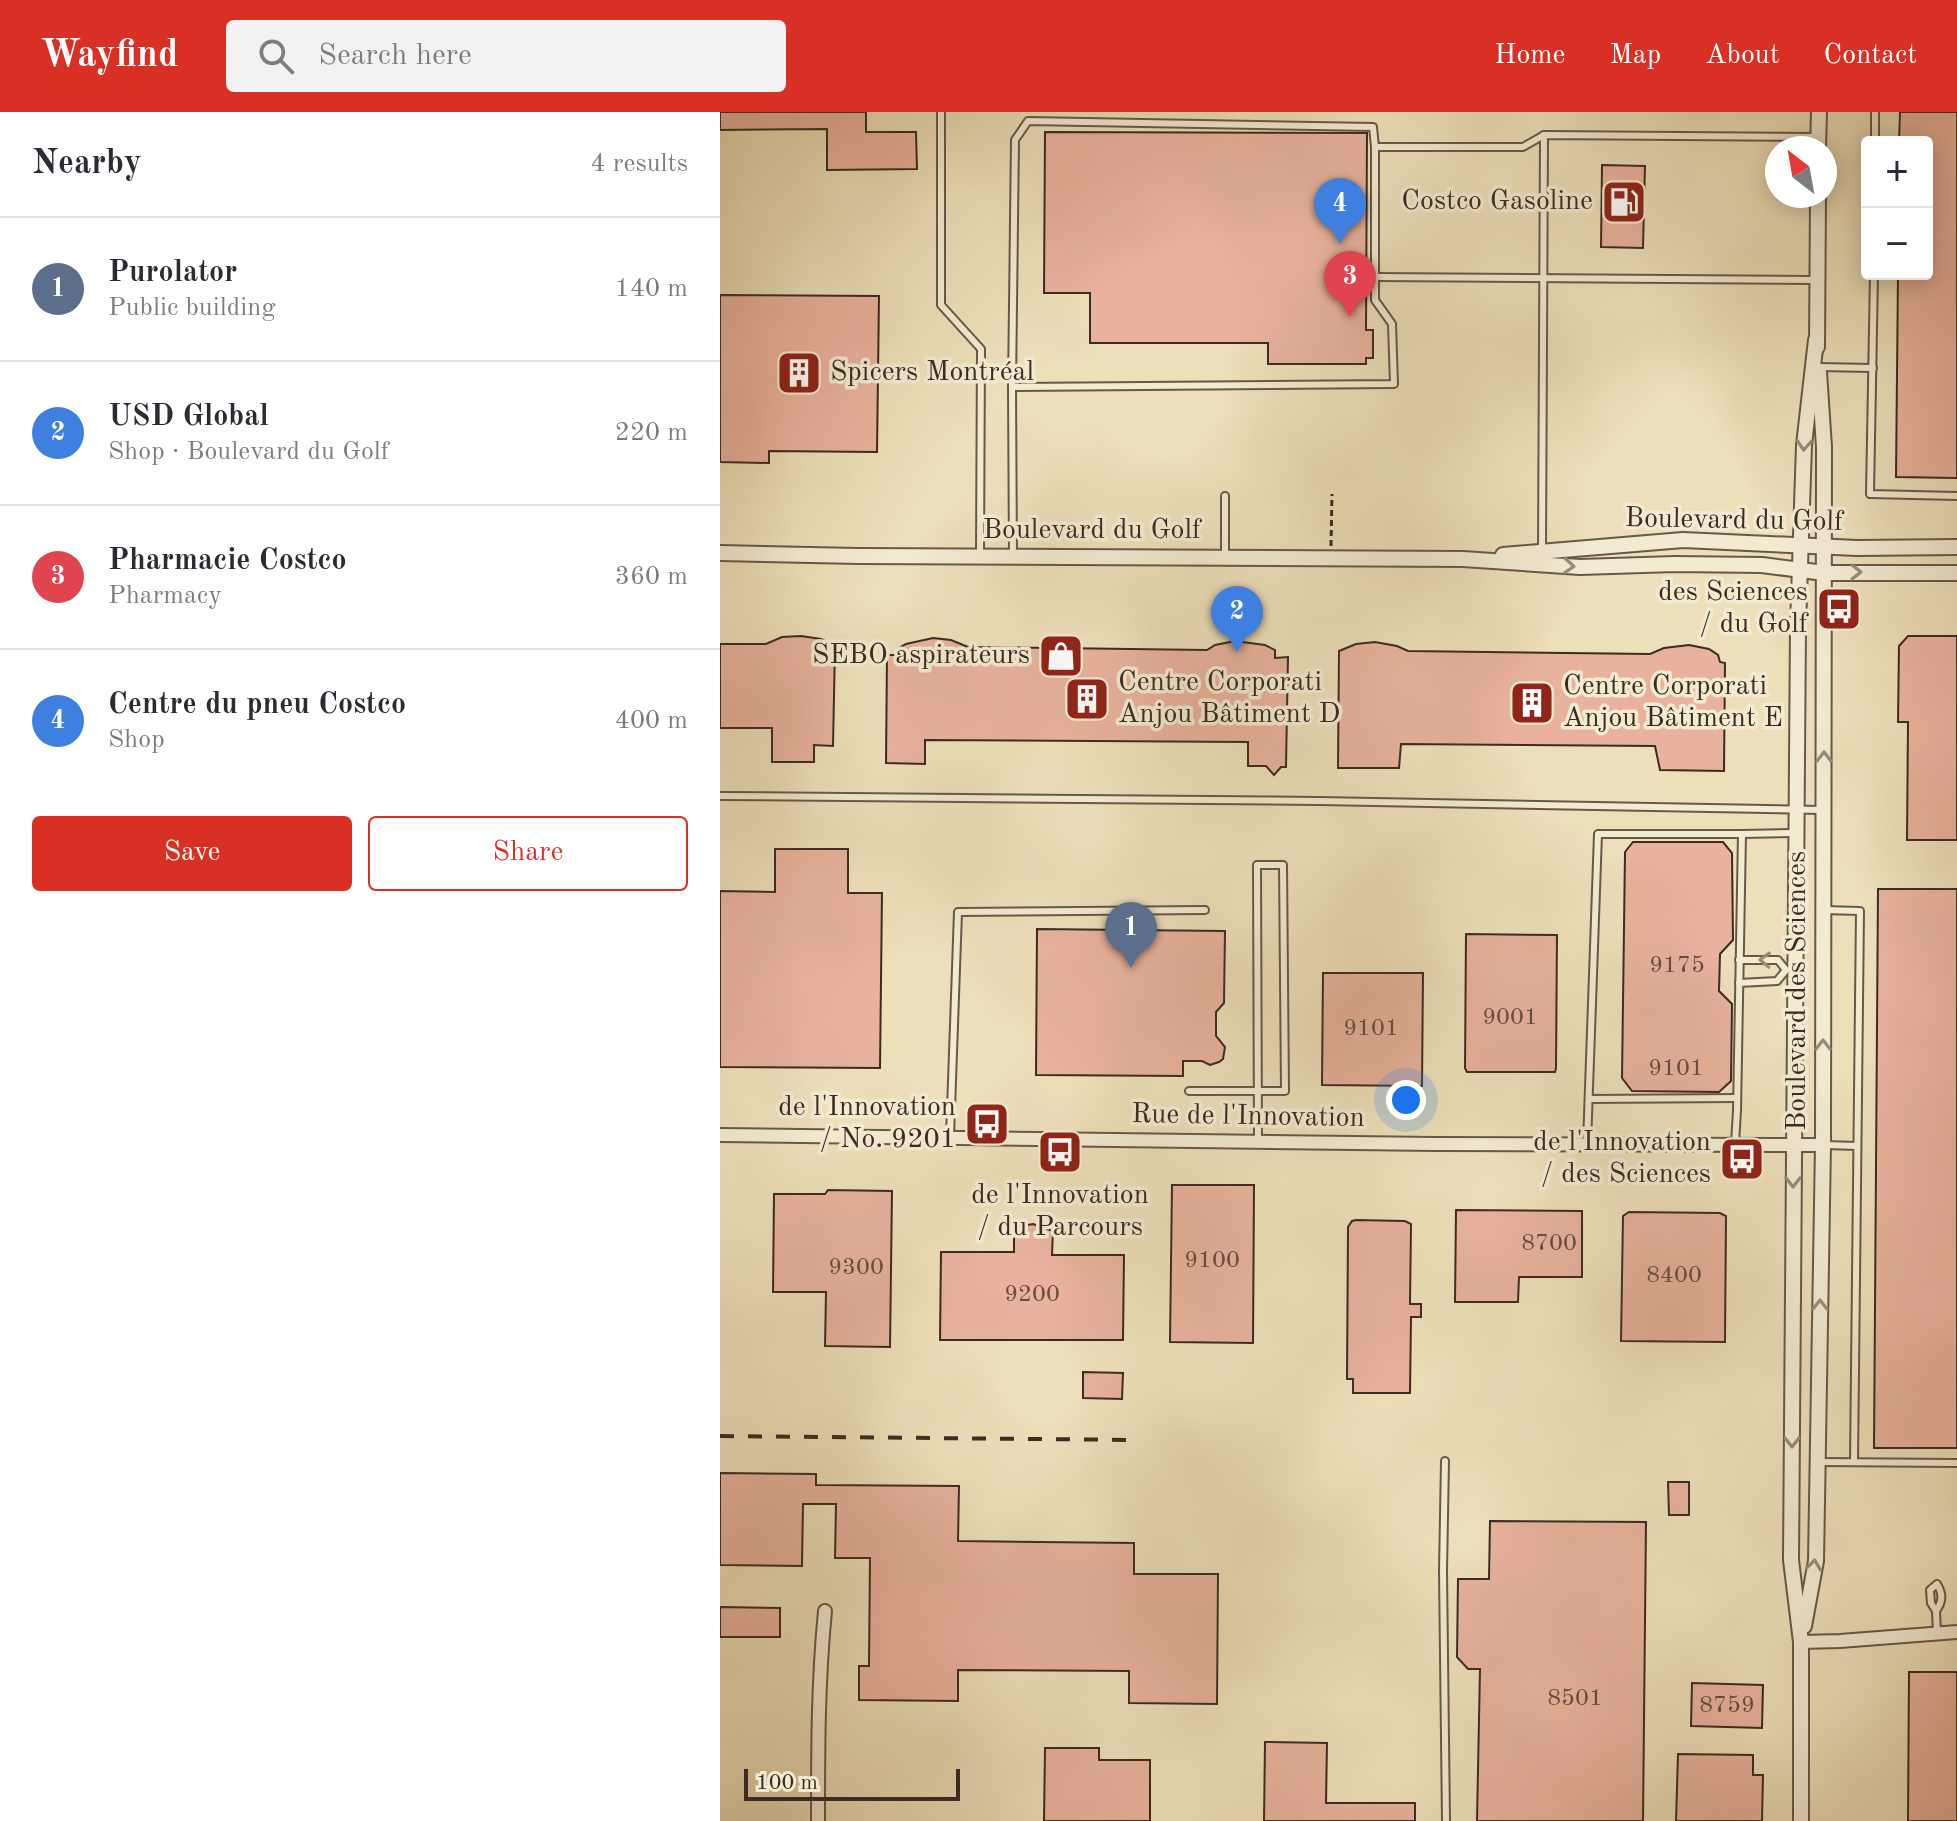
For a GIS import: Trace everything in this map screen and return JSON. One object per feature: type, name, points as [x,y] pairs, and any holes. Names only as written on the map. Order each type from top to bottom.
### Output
[{"type":"street","points":[[1818,136],[1819,112]]},
{"type":"street","name":"Boulevard des Sciences","points":[[1801,1821],[1801,1642],[1791,1560],[1793,1145],[1790,970],[1796,833],[1799,569],[1804,445],[1816,340],[1818,208]]},
{"type":"street","name":"Boulevard des Sciences","points":[[1801,1642],[1816,1561],[1823,1145],[1824,447],[1816,340]]},
{"type":"street","name":"Boulevard du Golf","points":[[1463,559],[1683,540],[1857,548],[1957,547]]},
{"type":"street","name":"Boulevard du Golf","points":[[720,553],[1463,559],[1580,567],[1762,565],[1824,573],[1957,573]]},
{"type":"street","name":"Rue de l'Innovation","points":[[720,1135],[1823,1145]]},
{"type":"street","points":[[818,1821],[820,1656],[825,1611]]},
{"type":"street","points":[[1801,1642],[1957,1632]]},
{"type":"lane","points":[[941,112],[941,305],[981,349],[980,556]]},
{"type":"lane","points":[[1875,112],[1875,136]]},
{"type":"lane","points":[[1012,387],[1394,384],[1392,324],[1375,300],[1373,127],[1028,121],[1015,140],[1012,387],[1013,557]]},
{"type":"lane","points":[[1542,551],[1544,135]]},
{"type":"lane","points":[[1375,147],[1523,147],[1544,135],[1765,141]]},
{"type":"lane","points":[[1375,277],[1818,280]]},
{"type":"lane","points":[[1874,280],[1870,494],[1957,496]]},
{"type":"lane","points":[[1818,367],[1873,368]]},
{"type":"lane","points":[[1225,496],[1225,558]]},
{"type":"lane","points":[[720,796],[1334,801],[1824,810]]},
{"type":"lane","points":[[1587,1144],[1598,834],[1796,833]]},
{"type":"lane","points":[[1735,1145],[1742,834]]},
{"type":"lane","points":[[1189,1091],[1258,1090],[1285,1091],[1283,865],[1257,865],[1258,1090],[1258,1140]]},
{"type":"lane","points":[[950,1137],[958,912],[1205,910]]},
{"type":"lane","points":[[1824,910],[1860,911],[1854,1462]]},
{"type":"lane","points":[[1739,960],[1778,960],[1790,970],[1777,981],[1739,983]]},
{"type":"lane","points":[[1589,1099],[1737,1098]]},
{"type":"lane","points":[[1823,1145],[1857,1146]]},
{"type":"lane","points":[[1445,1461],[1446,1821]]},
{"type":"lane","points":[[1818,1462],[1957,1463]]},
{"type":"lane","points":[[1937,1575],[1937,1584],[1942,1592],[1942,1603],[1936,1611],[1937,1634]]},
{"type":"path","points":[[1331,558],[1332,494]]},
{"type":"building","points":[[720,112],[866,112],[866,132],[916,132],[917,169],[827,170],[827,129],[720,130]]},
{"type":"building","points":[[1900,112],[1957,112],[1957,478],[1896,477],[1898,280],[1933,280],[1933,136],[1899,136]]},
{"type":"building","points":[[1045,132],[1367,133],[1366,330],[1373,330],[1373,358],[1366,358],[1366,364],[1268,364],[1268,343],[1090,343],[1090,293],[1044,293]]},
{"type":"building","points":[[1602,165],[1645,166],[1643,248],[1601,247]]},
{"type":"building","name":"Spicers Montréal","points":[[720,295],[879,296],[877,452],[769,451],[769,463],[720,462]]},
{"type":"building","points":[[1908,636],[1957,636],[1957,840],[1907,840],[1908,722],[1898,722],[1899,646]]},
{"type":"building","points":[[782,637],[821,639],[835,646],[833,746],[814,745],[814,762],[772,762],[772,728],[720,728],[720,644],[766,644]]},
{"type":"building","name":"Centre Corporati Anjou Bâtiment D","points":[[933,638],[951,640],[968,647],[1207,650],[1235,641],[1265,645],[1275,650],[1275,658],[1288,657],[1286,767],[1281,767],[1274,775],[1266,766],[1248,766],[1248,742],[925,740],[925,764],[886,763],[887,655],[899,655],[899,648],[906,644]]},
{"type":"building","name":"Centre Corporati Anjou Bâtiment E","points":[[1375,642],[1408,651],[1650,654],[1664,648],[1689,645],[1709,649],[1718,655],[1720,662],[1725,663],[1724,771],[1660,770],[1655,746],[1401,744],[1399,768],[1338,768],[1339,651],[1356,644]]},
{"type":"building","points":[[1633,842],[1723,842],[1732,853],[1733,940],[1720,954],[1719,991],[1732,1004],[1731,1081],[1719,1092],[1632,1091],[1622,1078],[1625,852]]},
{"type":"building","points":[[775,849],[848,849],[848,893],[882,893],[880,1068],[720,1067],[720,891],[775,892]]},
{"type":"building","points":[[1878,889],[1957,889],[1957,1448],[1874,1448]]},
{"type":"building","points":[[1037,929],[1225,931],[1224,1003],[1216,1012],[1216,1036],[1225,1047],[1223,1059],[1210,1065],[1202,1061],[1183,1061],[1183,1076],[1036,1075]]},
{"type":"building","points":[[1466,934],[1557,935],[1555,1072],[1467,1072]]},
{"type":"building","points":[[1323,973],[1423,973],[1422,1086],[1322,1085]]},
{"type":"building","points":[[1172,1185],[1254,1185],[1253,1343],[1170,1342]]},
{"type":"building","points":[[828,1190],[892,1191],[890,1347],[825,1346],[826,1292],[773,1292],[774,1194],[825,1194]]},
{"type":"building","points":[[1456,1210],[1582,1211],[1582,1277],[1519,1277],[1518,1302],[1455,1302]]},
{"type":"building","points":[[1629,1212],[1720,1213],[1726,1216],[1725,1342],[1621,1341],[1623,1216]]},
{"type":"building","points":[[1356,1220],[1405,1221],[1411,1224],[1410,1304],[1421,1304],[1421,1317],[1411,1317],[1410,1393],[1353,1393],[1353,1379],[1347,1379],[1348,1227]]},
{"type":"building","points":[[1033,1224],[1053,1231],[1052,1255],[1124,1255],[1123,1340],[940,1340],[941,1252],[1014,1252],[1014,1231]]},
{"type":"building","points":[[1083,1372],[1123,1373],[1122,1399],[1083,1398]]},
{"type":"building","points":[[720,1473],[816,1474],[816,1485],[959,1486],[958,1541],[1134,1543],[1134,1574],[1218,1574],[1217,1704],[1129,1703],[1129,1671],[958,1670],[958,1701],[859,1700],[859,1666],[869,1666],[870,1558],[835,1558],[836,1504],[803,1504],[802,1566],[720,1565]]},
{"type":"building","points":[[1668,1482],[1689,1482],[1689,1515],[1669,1515]]},
{"type":"building","points":[[1490,1521],[1646,1522],[1643,1821],[1477,1821],[1480,1669],[1468,1669],[1457,1657],[1458,1579],[1489,1579]]},
{"type":"building","points":[[720,1607],[780,1608],[780,1637],[720,1637]]},
{"type":"building","points":[[1909,1672],[1957,1672],[1957,1821],[1908,1821]]},
{"type":"building","points":[[1692,1683],[1763,1685],[1762,1728],[1691,1726]]},
{"type":"building","points":[[1265,1742],[1327,1743],[1326,1803],[1415,1803],[1415,1821],[1264,1821]]},
{"type":"building","points":[[1045,1748],[1099,1748],[1099,1760],[1150,1760],[1150,1821],[1044,1821]]},
{"type":"building","points":[[1678,1754],[1753,1755],[1753,1775],[1763,1775],[1762,1821],[1676,1821]]},
{"type":"railway","points":[[720,1436],[1139,1440]]},
{"type":"place","name":"Costco Gasoline","points":[[1624,202]]},
{"type":"place","name":"Centre du pneu Costco","points":[[1340,244]]},
{"type":"place","name":"Pharmacie Costco","points":[[1350,317]]},
{"type":"place","name":"Spicers Montréal","points":[[799,373]]},
{"type":"place","name":"des Sciences / du Golf","points":[[1839,609]]},
{"type":"place","name":"USD Global","points":[[1237,652]]},
{"type":"place","name":"SEBO aspirateurs","points":[[1061,656]]},
{"type":"place","name":"Centre Corporati Anjou Bâtiment D","points":[[1087,699]]},
{"type":"place","name":"Centre Corporati Anjou Bâtiment E","points":[[1532,703]]},
{"type":"place","name":"Purolator","points":[[1131,968]]},
{"type":"place","name":"de l'Innovation / No. 9201","points":[[987,1124]]},
{"type":"place","name":"de l'Innovation / du Parcours","points":[[1060,1152]]},
{"type":"place","name":"de l'Innovation / des Sciences","points":[[1742,1159]]}]
